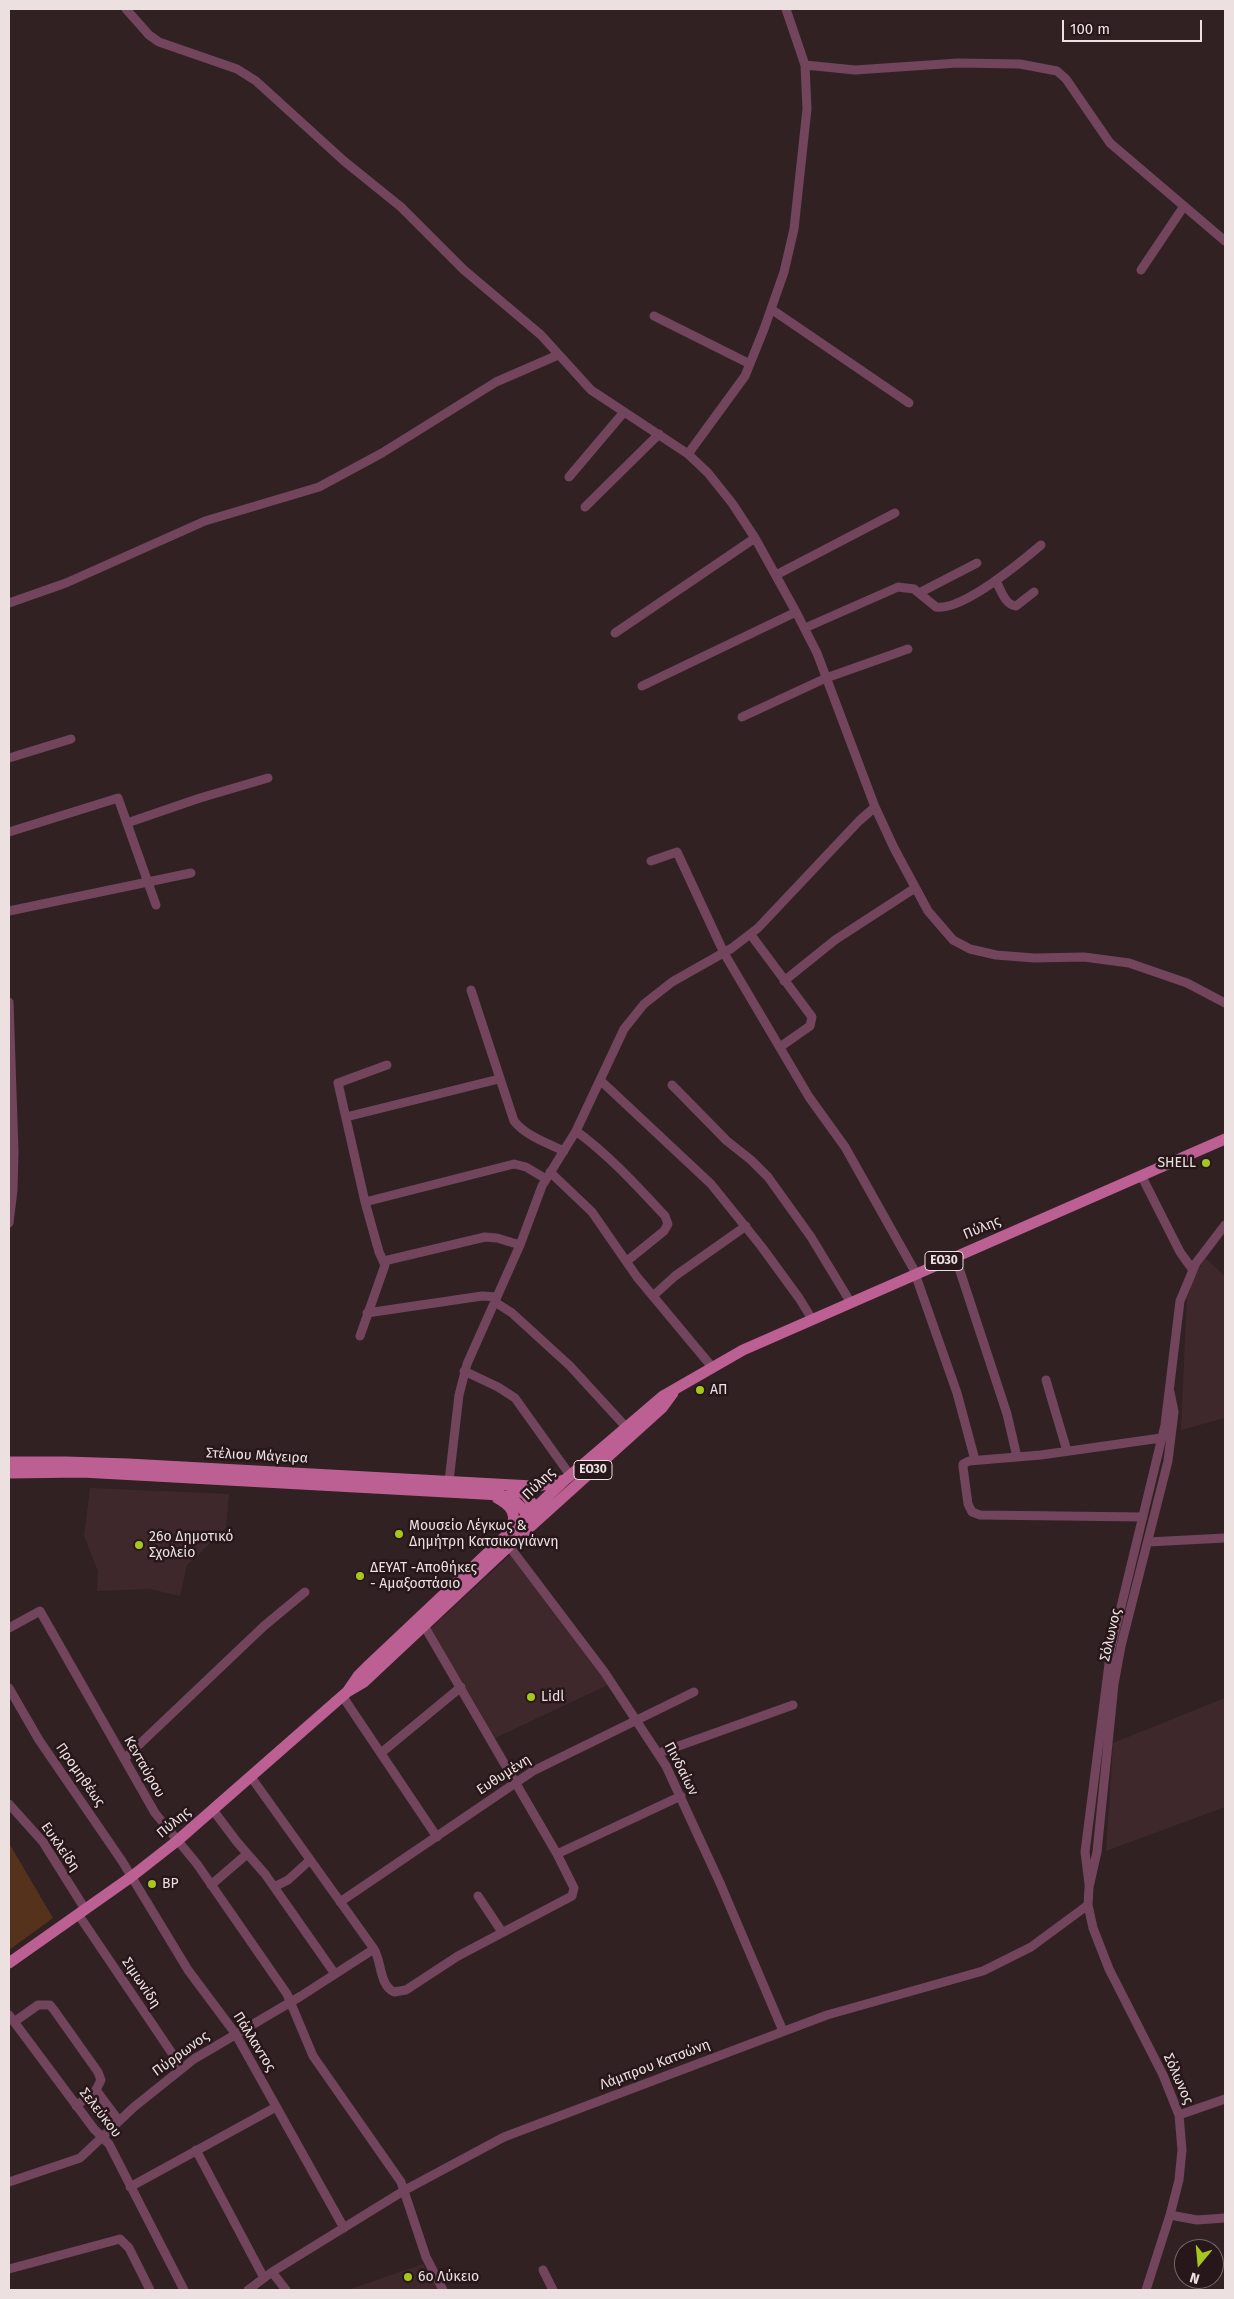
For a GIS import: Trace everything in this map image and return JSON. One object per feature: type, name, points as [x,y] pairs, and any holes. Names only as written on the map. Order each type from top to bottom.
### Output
[{"type":"main road","name":"Πύλης","points":[[535,1516],[568,1477],[655,1401],[712,1367],[955,1256],[1225,1139]]},
{"type":"main road","name":"Πύλης","points":[[9,1963],[131,1877],[177,1841],[345,1694],[358,1676],[422,1622],[508,1540],[662,1408],[674,1391]]},
{"type":"main road","name":"Στέλιου Μάγειρα","points":[[9,1462],[66,1462],[503,1484],[544,1485],[568,1477]]},
{"type":"main road","name":"Στέλιου Μάγειρα","points":[[9,1473],[82,1472],[486,1494],[510,1497],[535,1516]]},
{"type":"main road","points":[[503,1484],[523,1492],[535,1516]]},
{"type":"main road","points":[[486,1494],[503,1501],[513,1510],[514,1520],[508,1540]]},
{"type":"street","points":[[126,9],[149,35],[159,42],[171,48],[237,69],[256,81],[344,160],[401,207],[464,270],[541,335],[591,390],[688,454],[720,486],[756,538],[805,628],[875,807],[928,911],[953,940],[970,949],[1007,956],[1084,958],[1129,963],[1187,982],[1225,1003]]},
{"type":"street","points":[[688,454],[737,388],[750,364],[784,272],[797,212],[807,109],[805,65],[786,9]]},
{"type":"street","points":[[805,65],[855,70],[966,63],[1020,64],[1057,71],[1066,80],[1110,144],[1225,241]]},
{"type":"street","points":[[1141,270],[1184,206]]},
{"type":"street","points":[[771,309],[909,402]]},
{"type":"street","points":[[654,316],[750,364]]},
{"type":"street","points":[[9,603],[59,586],[205,521],[319,487],[382,453],[496,382],[558,355]]},
{"type":"street","points":[[569,477],[624,412]]},
{"type":"street","points":[[585,507],[659,434]]},
{"type":"street","points":[[776,575],[894,513]]},
{"type":"street","points":[[615,633],[756,538]]},
{"type":"street","points":[[805,628],[891,588],[906,586],[930,604],[941,608],[964,599],[996,581],[1041,545]]},
{"type":"street","points":[[919,594],[977,563]]},
{"type":"street","points":[[996,581],[1007,602],[1012,605],[1016,606],[1034,592]]},
{"type":"street","points":[[642,686],[796,612]]},
{"type":"street","points":[[742,716],[826,678],[908,649]]},
{"type":"street","points":[[9,758],[71,739]]},
{"type":"street","points":[[127,823],[200,798],[268,778]]},
{"type":"street","points":[[9,832],[118,798],[156,905]]},
{"type":"street","points":[[449,1482],[459,1395],[464,1371],[520,1245],[548,1176],[576,1131],[621,1034],[644,1004],[678,977],[724,953],[751,935],[859,821],[875,807]]},
{"type":"street","points":[[651,861],[677,852],[724,953],[809,1097],[845,1147],[915,1275],[957,1392],[976,1460]]},
{"type":"street","points":[[9,911],[191,873]]},
{"type":"street","points":[[784,981],[835,940],[915,888]]},
{"type":"street","points":[[751,935],[812,1017],[812,1022],[806,1030],[780,1047]]},
{"type":"street","points":[[471,990],[509,1111],[519,1127],[564,1151]]},
{"type":"street","points":[[9,1002],[14,1152],[13,1190],[9,1222]]},
{"type":"street","points":[[360,1336],[383,1273],[384,1261],[379,1252],[365,1202],[338,1083],[387,1065]]},
{"type":"street","points":[[346,1117],[499,1079]]},
{"type":"street","points":[[600,1080],[697,1169],[746,1226],[791,1287],[812,1320]]},
{"type":"street","points":[[672,1085],[727,1141],[751,1160],[768,1178],[810,1237],[851,1303]]},
{"type":"street","points":[[576,1131],[595,1145],[665,1216],[668,1224],[664,1231],[627,1261]]},
{"type":"street","points":[[365,1202],[514,1164],[548,1176],[592,1212],[653,1296],[712,1367]]},
{"type":"street","points":[[1141,1175],[1180,1252],[1192,1270]]},
{"type":"street","name":"Σόλωνος","points":[[1089,1887],[1085,1852],[1105,1684],[1113,1639],[1161,1438],[1170,1392],[1178,1314],[1184,1290],[1192,1270],[1225,1225]]},
{"type":"street","points":[[653,1296],[682,1271],[746,1226]]},
{"type":"street","points":[[384,1261],[485,1237],[497,1238],[520,1245]]},
{"type":"street","points":[[955,1256],[1007,1414],[1018,1457]]},
{"type":"street","points":[[367,1313],[482,1296],[496,1300],[570,1366],[626,1427]]},
{"type":"street","points":[[464,1371],[504,1390],[515,1398],[568,1477]]},
{"type":"street","points":[[1046,1380],[1067,1451]]},
{"type":"street","name":"Σόλωνος","points":[[1146,2290],[1179,2180],[1182,2150],[1179,2115],[1164,2075],[1109,1968],[1093,1928],[1088,1905],[1089,1887],[1097,1852],[1114,1684],[1168,1461],[1174,1412],[1170,1392]]},
{"type":"street","points":[[1143,1517],[980,1515],[972,1512],[968,1504],[962,1472],[964,1464],[976,1460],[1018,1457],[1161,1438]]},
{"type":"street","points":[[1004,1458],[1014,1443]]},
{"type":"street","points":[[1148,1542],[1225,1538]]},
{"type":"street","name":"Πινδαίων","points":[[508,1540],[638,1720],[658,1752],[681,1796],[783,2032]]},
{"type":"street","points":[[124,1759],[264,1626],[305,1592]]},
{"type":"street","name":"Κενταύρου","points":[[9,1628],[40,1611],[155,1814],[211,1885],[290,2002],[313,2056],[390,2165],[405,2190],[426,2257],[443,2290]]},
{"type":"street","points":[[251,1777],[374,1948],[379,1958],[387,1987],[394,1992],[401,1992],[438,1968],[574,1894],[574,1888],[557,1854],[422,1622]]},
{"type":"street","name":"Προμηθέως","points":[[9,1688],[39,1740],[97,1823],[131,1877]]},
{"type":"street","points":[[381,1753],[461,1688]]},
{"type":"street","name":"Ευθυμένη","points":[[340,1902],[515,1782],[547,1763],[694,1692]]},
{"type":"street","points":[[345,1694],[381,1753],[437,1837]]},
{"type":"street","points":[[658,1752],[794,1705]]},
{"type":"street","points":[[557,1854],[681,1796]]},
{"type":"street","name":"Ευκλείδη","points":[[9,1804],[43,1842],[82,1911]]},
{"type":"street","points":[[212,1810],[274,1887],[334,1974]]},
{"type":"street","points":[[211,1885],[247,1854]]},
{"type":"street","points":[[274,1887],[288,1880],[310,1861]]},
{"type":"street","name":"Πάλλαντος","points":[[131,1877],[188,1970],[235,2033],[344,2228]]},
{"type":"street","points":[[478,1896],[502,1932]]},
{"type":"street","name":"Λάμπρου Κατσώνη","points":[[248,2290],[272,2272],[405,2190],[452,2163],[521,2129],[827,2015],[991,1968],[1031,1947],[1088,1905]]},
{"type":"street","name":"Σιμωνίδη","points":[[82,1911],[182,2068]]},
{"type":"street","name":"Πύρρωνος","points":[[9,2182],[77,2160],[119,2121],[182,2068],[235,2033],[290,2002],[374,1948]]},
{"type":"street","points":[[12,2019],[38,2005],[50,2005],[98,2072],[101,2080],[96,2090],[76,2106]]},
{"type":"street","name":"Σελεύκου","points":[[12,2019],[76,2106],[110,2147],[184,2290]]},
{"type":"street","points":[[96,2090],[119,2121]]},
{"type":"street","points":[[1179,2115],[1225,2099]]},
{"type":"street","points":[[130,2187],[276,2107]]},
{"type":"street","points":[[196,2150],[264,2278]]},
{"type":"street","points":[[1170,2215],[1198,2220],[1225,2218]]},
{"type":"street","points":[[9,2269],[120,2239],[129,2248],[150,2290]]},
{"type":"street","points":[[543,2270],[553,2290]]},
{"type":"street","points":[[272,2272],[286,2290]]},
{"type":"shaded area","points":[[1205,1258],[1225,1276],[1225,1418],[1181,1430],[1187,1297],[1191,1284]]},
{"type":"shaded area","name":"26ο Δημοτικό Σχολείο","points":[[90,1488],[229,1494],[226,1528],[187,1565],[180,1596],[150,1589],[97,1591],[98,1571],[84,1536]]},
{"type":"shaded area","points":[[510,1555],[608,1685],[495,1738],[431,1628]]},
{"type":"shaded area","points":[[1225,1698],[1225,1807],[1106,1851],[1113,1743]]},
{"type":"shaded area","points":[[9,1843],[53,1918],[9,1950]]},
{"type":"shaded area","name":"6ο Λύκειο","points":[[423,2264],[438,2290],[348,2290]]},
{"type":"place","name":"SHELL","points":[[1206,1163]]},
{"type":"place","name":"ΑΠ","points":[[700,1390]]},
{"type":"place","name":"Μουσείο Λέγκως & Δημήτρη Κατσικογιάννη","points":[[399,1534]]},
{"type":"place","name":"26ο Δημοτικό Σχολείο","points":[[139,1545]]},
{"type":"place","name":"ΔΕΥΑΤ -Αποθήκες - Αμαξοστάσιο","points":[[360,1576]]},
{"type":"place","name":"Lidl","points":[[531,1697]]},
{"type":"place","name":"BP","points":[[152,1884]]},
{"type":"place","name":"6ο Λύκειο","points":[[408,2277]]}]
